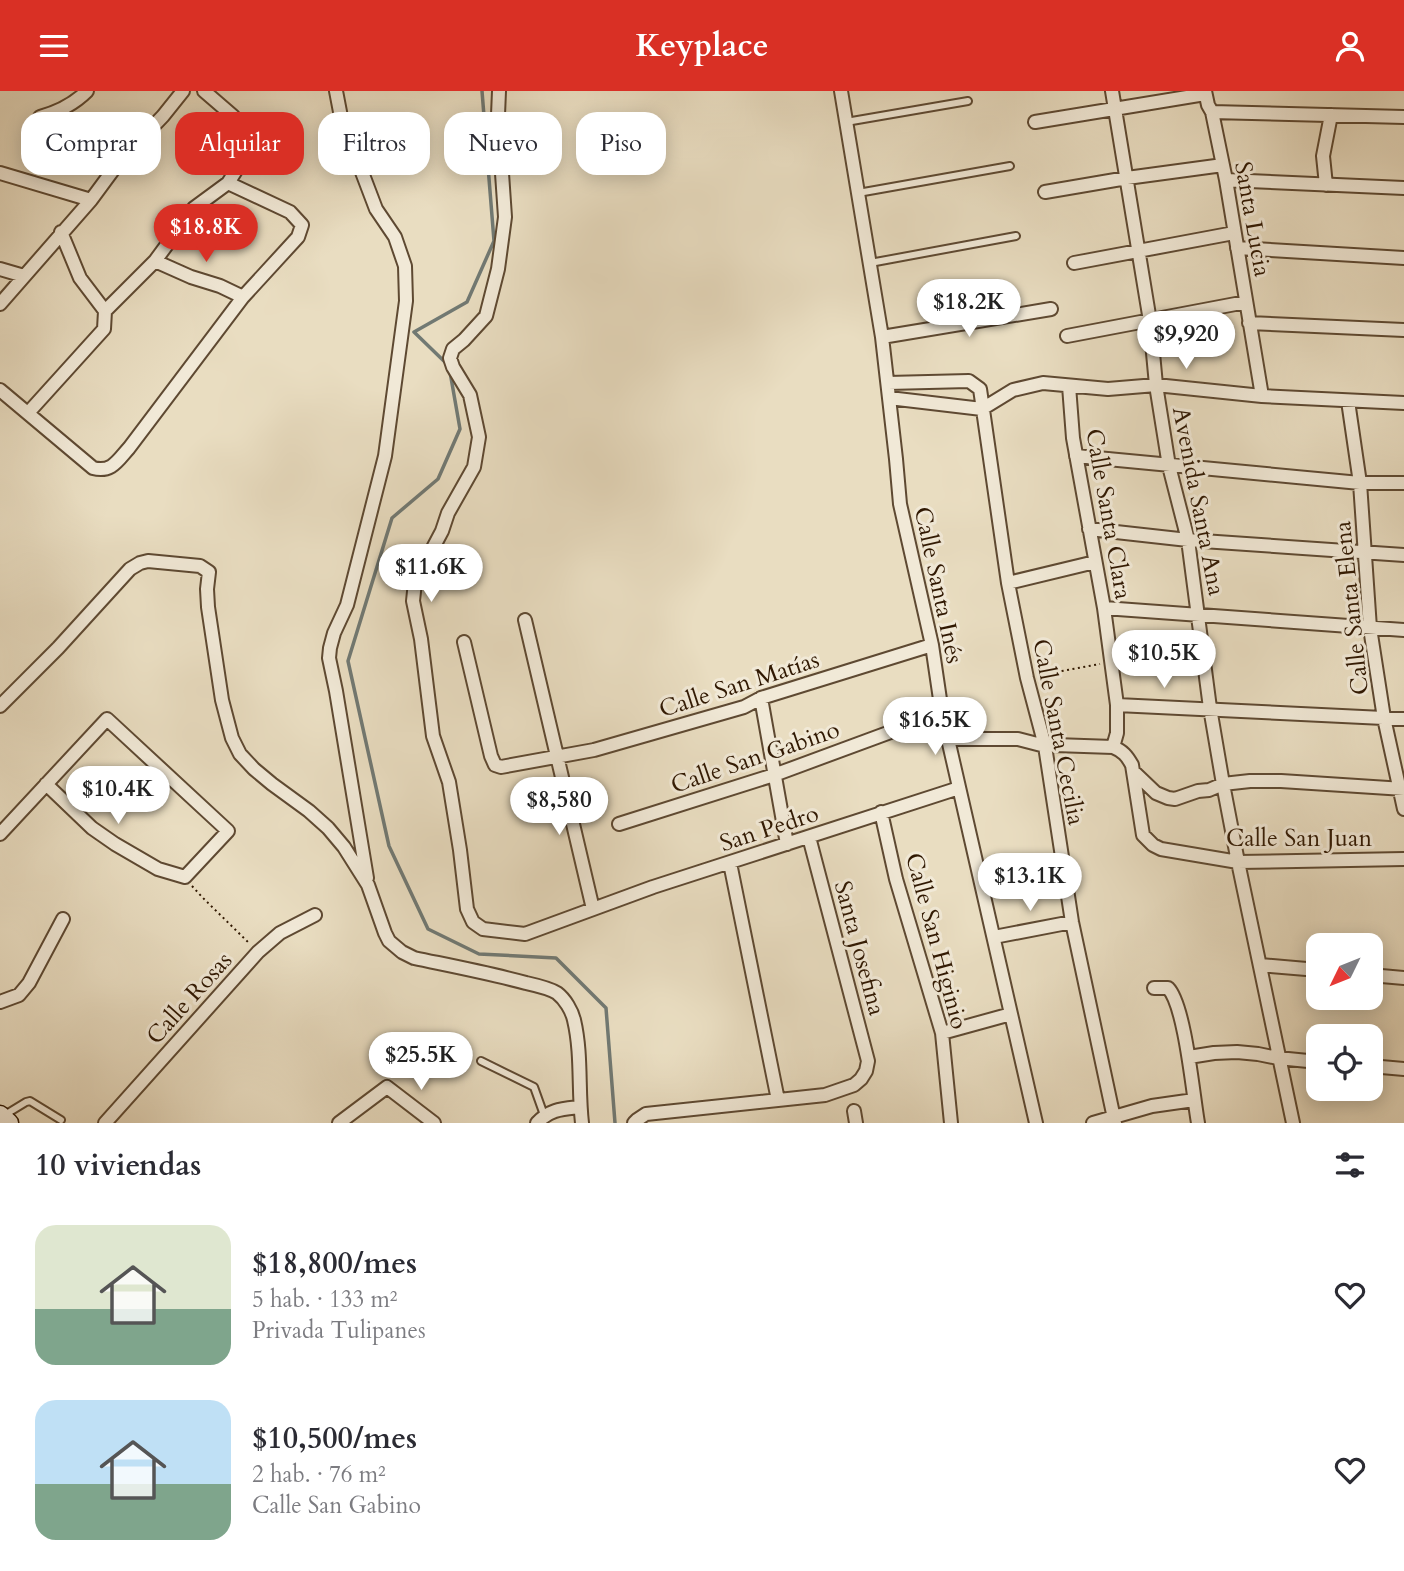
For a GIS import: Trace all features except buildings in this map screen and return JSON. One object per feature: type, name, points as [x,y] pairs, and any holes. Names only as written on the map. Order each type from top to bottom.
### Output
[{"type":"street","points":[[56,112],[74,103],[87,91]]},
{"type":"street","points":[[0,304],[91,200],[119,162],[183,91]]},
{"type":"street","points":[[105,311],[155,261],[194,208],[228,183],[249,151],[251,143],[248,134],[233,116],[204,91]]},
{"type":"street","points":[[337,91],[341,117],[376,209],[395,237],[405,267],[406,301],[385,456],[347,605],[334,633],[329,658],[368,885],[389,941],[402,951],[414,958],[534,985],[556,993],[567,1004],[574,1018],[578,1048],[582,1123]]},
{"type":"street","name":"San Pedro","points":[[499,91],[498,115],[505,217],[498,269],[486,316],[453,349],[450,358],[470,395],[479,437],[474,467],[448,513],[442,531],[415,582],[413,601],[421,639],[433,736],[449,782],[467,909],[472,922],[483,929],[526,934],[653,887],[959,788]]},
{"type":"street","name":"Calle Santa Inés","points":[[841,91],[882,337],[900,504],[932,645],[942,713],[1036,1123]]},
{"type":"street","name":"Avenida Santa Ana","points":[[1112,91],[1150,321],[1156,385],[1169,465],[1188,540],[1210,709],[1223,784],[1293,1123]]},
{"type":"street","points":[[1035,121],[1205,93]]},
{"type":"street","name":"Santa Lucia","points":[[1205,93],[1212,112],[1226,180],[1262,396]]},
{"type":"street","points":[[1212,112],[1404,117]]},
{"type":"street","points":[[1326,185],[1323,156],[1331,115]]},
{"type":"street","points":[[1045,192],[1223,165]]},
{"type":"street","points":[[0,173],[91,200]]},
{"type":"street","points":[[1226,180],[1404,188]]},
{"type":"street","points":[[0,390],[93,468],[106,470],[113,466],[243,297],[298,237],[302,225],[290,212],[228,183]]},
{"type":"street","points":[[28,413],[104,329],[105,311],[80,278],[61,232]]},
{"type":"street","points":[[1074,263],[1234,233]]},
{"type":"street","points":[[1237,248],[1404,258]]},
{"type":"street","points":[[155,261],[243,297]]},
{"type":"street","points":[[0,269],[24,276]]},
{"type":"street","points":[[89,289],[104,296],[130,286]]},
{"type":"street","points":[[1067,336],[1246,302]]},
{"type":"street","points":[[882,337],[1051,309]]},
{"type":"street","points":[[1249,323],[1404,330]]},
{"type":"street","name":"Calle Santa Cecilia","points":[[888,383],[969,381],[980,389],[1008,583],[1027,678],[1045,746],[1072,922],[1114,1120]]},
{"type":"street","points":[[889,398],[982,409],[1013,390],[1043,383],[1108,389],[1156,385],[1262,396],[1404,403]]},
{"type":"street","name":"Calle Santa Clara","points":[[1069,386],[1073,439],[1104,608],[1117,705],[1118,733],[1113,747]]},
{"type":"street","name":"Calle Santa Elena","points":[[1348,401],[1360,483],[1370,628],[1384,718],[1402,789],[1404,809]]},
{"type":"street","points":[[1076,456],[1360,483],[1404,483]]},
{"type":"street","points":[[1089,529],[1188,540],[1404,555]]},
{"type":"street","points":[[0,706],[58,648],[130,569],[148,561],[200,566],[209,572],[208,607],[222,700],[232,738],[240,754],[254,769],[328,828],[344,847],[368,885]]},
{"type":"street","points":[[1008,583],[1094,562]]},
{"type":"street","points":[[1104,608],[1404,629]]},
{"type":"street","points":[[525,620],[593,909]]},
{"type":"street","name":"Calle San Matías","points":[[464,642],[491,757],[495,765],[501,767],[594,750],[737,709],[761,698],[932,645]]},
{"type":"street","points":[[761,698],[787,844]]},
{"type":"street","points":[[1117,705],[1404,719]]},
{"type":"street","name":"Calle San Gabino","points":[[619,824],[775,775],[942,713]]},
{"type":"street","points":[[0,834],[46,784],[107,719],[228,831],[185,877],[158,869],[115,844],[92,828],[46,784]]},
{"type":"street","points":[[948,739],[1018,739],[1045,746],[1113,747],[1128,758],[1134,772],[1156,793],[1168,798],[1181,797],[1223,784],[1250,781],[1402,789]]},
{"type":"street","name":"Calle San Juan","points":[[1134,772],[1143,835],[1161,849],[1238,862],[1404,859]]},
{"type":"street","name":"Calle San Higinio","points":[[881,812],[896,879],[942,1033],[951,1123]]},
{"type":"street","name":"Santa Josefina","points":[[778,1100],[825,1095],[854,1086],[866,1071],[869,1061],[809,837]]},
{"type":"street","points":[[634,1123],[646,1114],[778,1100],[730,863]]},
{"type":"street","name":"Calle Rosas","points":[[105,1123],[258,952],[280,933],[315,915]]},
{"type":"street","points":[[0,1002],[19,995],[29,983],[63,919]]},
{"type":"street","points":[[994,937],[1072,922]]},
{"type":"street","points":[[1260,965],[1306,969]]},
{"type":"street","points":[[1383,976],[1404,978]]},
{"type":"street","points":[[1154,988],[1168,988],[1172,992],[1189,1058],[1198,1123]]},
{"type":"street","points":[[942,1033],[1011,1014]]},
{"type":"street","points":[[1189,1058],[1237,1052],[1306,1061]]},
{"type":"street","points":[[1383,1067],[1404,1069]]},
{"type":"street","points":[[339,1123],[387,1087],[433,1123]]},
{"type":"street","points":[[1093,1123],[1114,1120],[1152,1106],[1194,1100]]},
{"type":"street","points":[[540,1119],[558,1110],[580,1107]]},
{"type":"lane","points":[[846,122],[968,101]]},
{"type":"lane","points":[[858,193],[1010,166]]},
{"type":"lane","points":[[870,263],[1016,236]]},
{"type":"lane","points":[[481,1061],[534,1087],[538,1094],[540,1119]]},
{"type":"lane","points":[[3,1118],[30,1101],[61,1120]]},
{"type":"path","points":[[1027,678],[1111,662]]},
{"type":"path","points":[[185,877],[258,952]]},
{"type":"waterway","points":[[448,365],[414,332],[467,302],[494,241],[482,91]]},
{"type":"waterway","points":[[450,372],[460,429],[438,479],[392,518],[348,661],[389,846],[428,929],[479,954],[556,958],[606,1008],[615,1123]]}]
